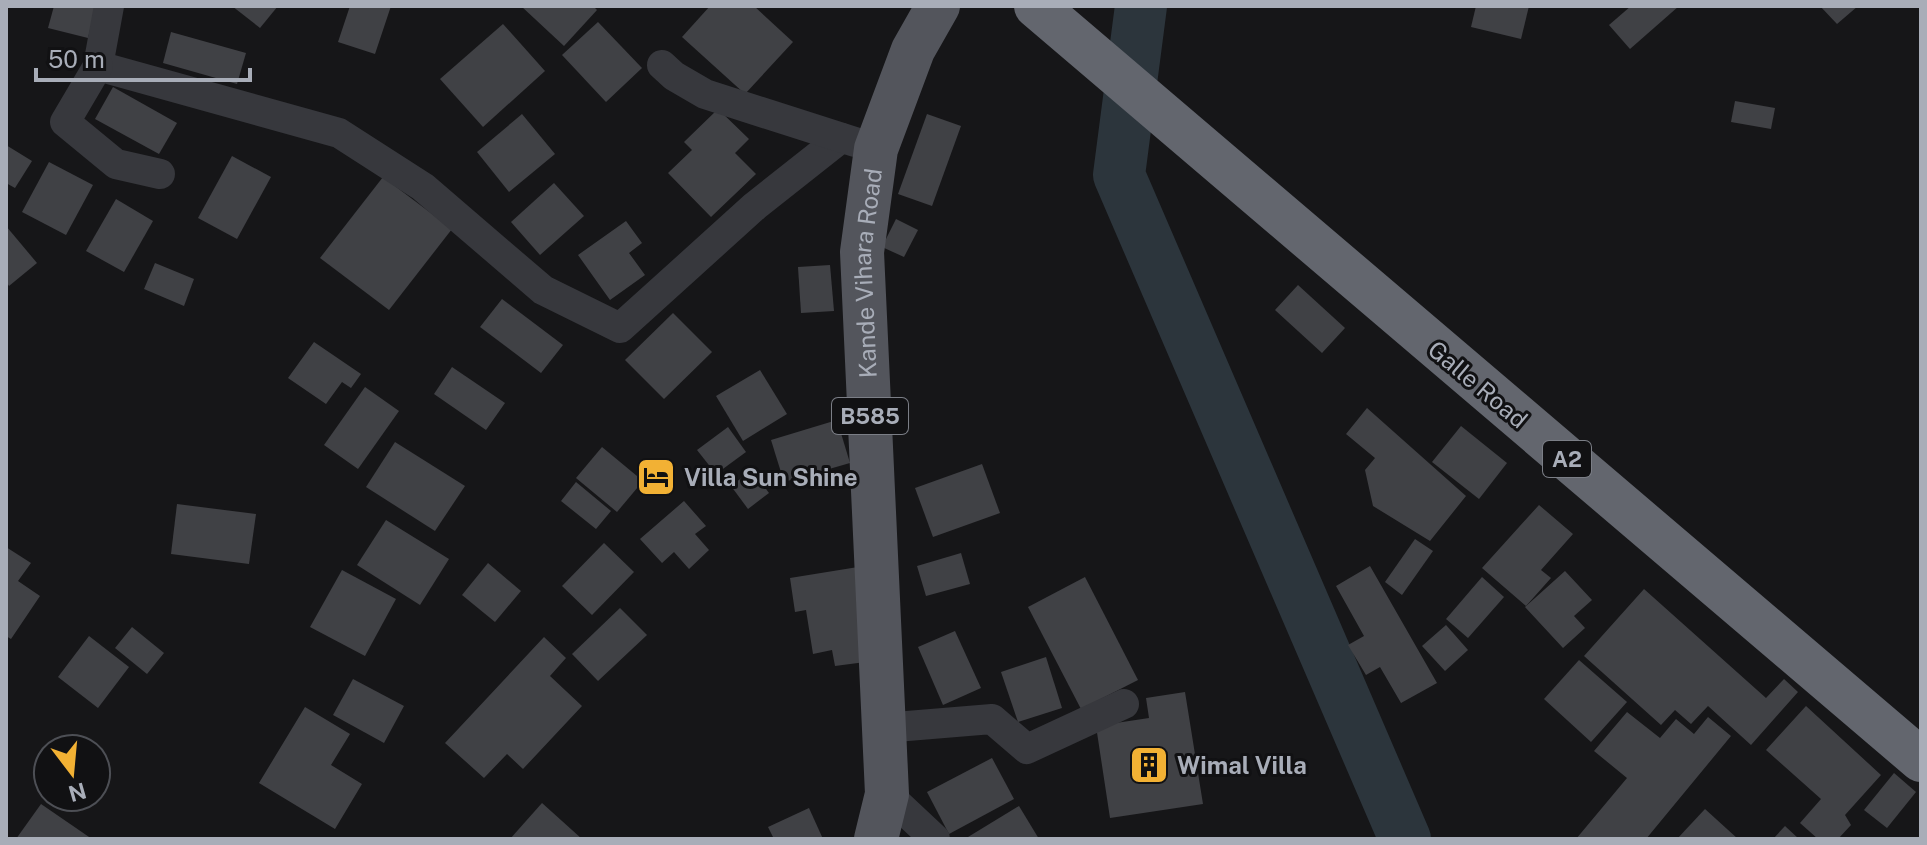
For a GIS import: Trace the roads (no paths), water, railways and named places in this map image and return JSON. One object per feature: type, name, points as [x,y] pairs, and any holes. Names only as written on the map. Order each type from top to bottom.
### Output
[{"type":"highway","name":"Galle Road","points":[[1036,6],[1921,760]]},
{"type":"main road","name":"Kande Vihara Road","points":[[876,839],[887,794],[858,144],[938,6]]},
{"type":"street","points":[[109,6],[98,66],[65,122],[116,164],[160,174]]},
{"type":"street","points":[[662,65],[674,76],[705,94],[858,144]]},
{"type":"street","points":[[98,66],[339,133],[423,187],[543,290],[620,328],[755,206],[858,144]]},
{"type":"street","points":[[883,728],[992,719],[1027,749],[1124,704]]},
{"type":"street","points":[[887,794],[935,839]]},
{"type":"waterway","points":[[1141,6],[1119,175],[1405,839]]},
{"type":"place","name":"Villa Sun Shine","points":[[656,477]]},
{"type":"place","name":"Wimal Villa","points":[[1149,765]]}]
